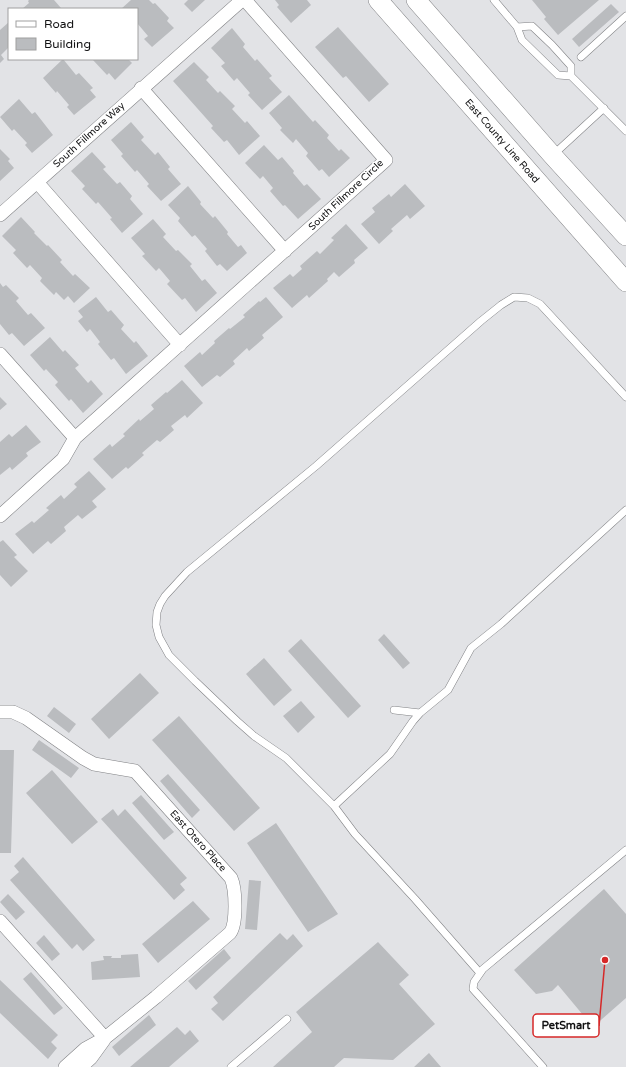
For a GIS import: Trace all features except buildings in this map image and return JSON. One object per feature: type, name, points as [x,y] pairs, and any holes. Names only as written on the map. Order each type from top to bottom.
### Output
[{"type":"main road","name":"East County Line Road","points":[[378,0],[626,282]]},
{"type":"main road","points":[[416,0],[553,156],[626,236]]},
{"type":"street","name":"South Fillmore Way","points":[[0,215],[242,0]]},
{"type":"street","name":"South Fillmore Circle","points":[[0,516],[63,459],[75,438],[386,160],[245,0]]},
{"type":"street","points":[[142,88],[285,251]]},
{"type":"street","points":[[37,182],[180,345]]},
{"type":"street","points":[[0,354],[75,438]]},
{"type":"street","name":"East Otero Place","points":[[0,712],[13,712],[26,718],[82,758],[94,764],[135,771],[221,866],[233,882],[234,886],[234,924],[230,933],[156,997],[105,1038],[85,1049],[65,1067]]},
{"type":"street","points":[[0,921],[105,1038]]},
{"type":"street","name":"East Otero Place","points":[[81,1067],[91,1058],[105,1038]]},
{"type":"lane","points":[[494,0],[517,27],[522,40],[558,74],[571,76],[626,130]]},
{"type":"lane","points":[[580,57],[626,16]]},
{"type":"lane","points":[[517,27],[532,26],[571,66],[571,76]]},
{"type":"lane","points":[[553,156],[604,108]]},
{"type":"lane","points":[[480,973],[355,834],[334,806],[286,758],[254,736],[169,655],[159,637],[156,626],[157,612],[165,596],[192,568],[316,466],[481,321],[514,297],[528,298],[540,304],[626,397]]},
{"type":"lane","points":[[334,806],[390,754],[413,720],[448,690],[471,648],[501,624],[626,510]]},
{"type":"lane","points":[[394,710],[420,713]]},
{"type":"lane","points":[[543,1067],[473,989],[474,982],[483,969],[626,850]]},
{"type":"lane","points":[[231,1067],[287,1019]]},
{"type":"place","name":"PetSmart","points":[[605,960]]}]
